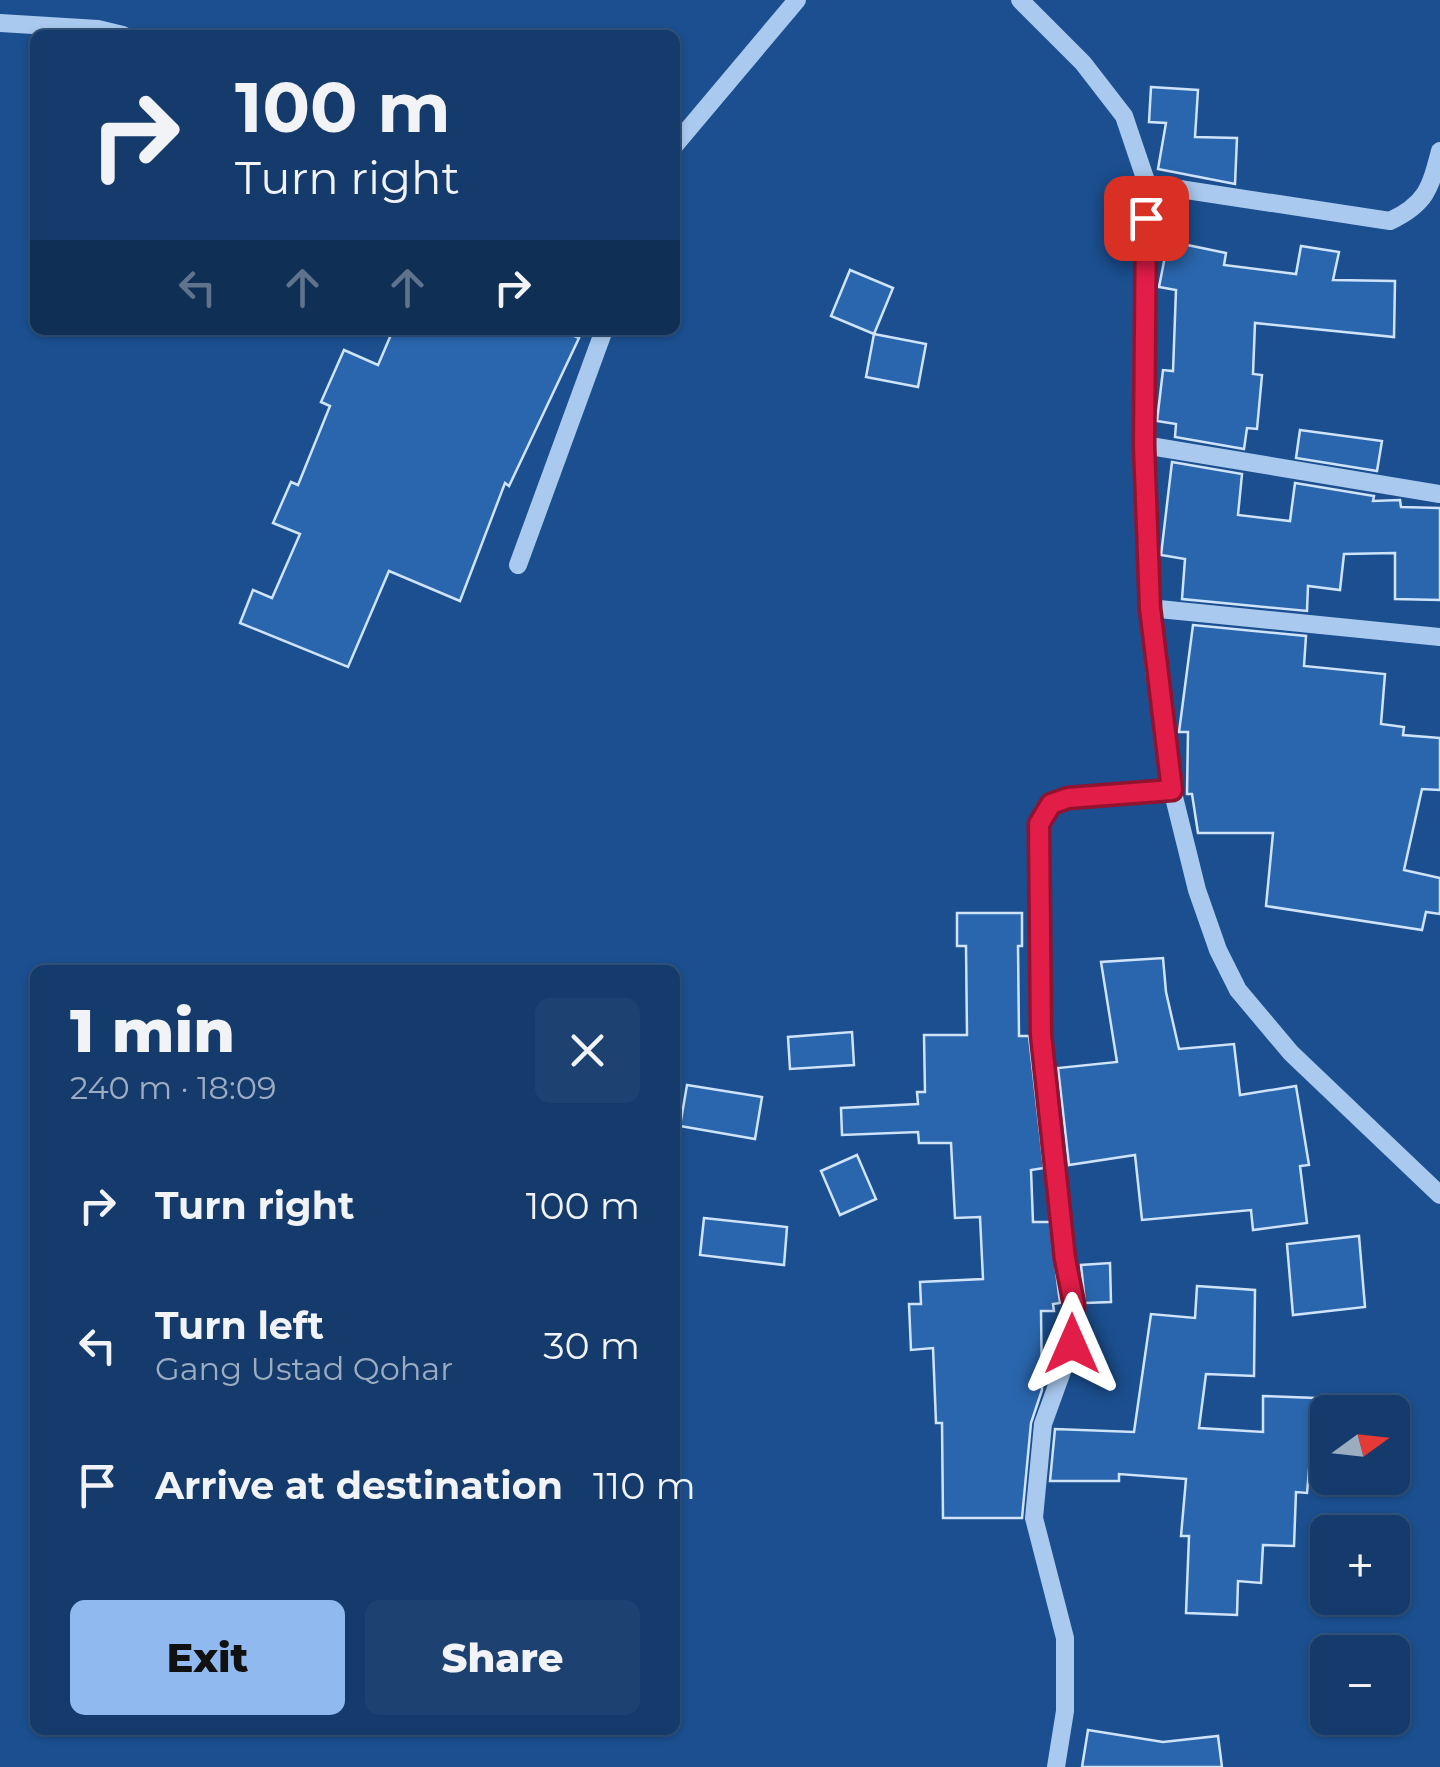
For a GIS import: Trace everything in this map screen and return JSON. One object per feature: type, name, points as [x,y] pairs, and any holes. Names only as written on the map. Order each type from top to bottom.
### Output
[{"type":"street","points":[[680,139],[797,0]]},
{"type":"street","points":[[1020,0],[1083,63],[1124,116],[1147,184],[1144,445],[1150,608],[1172,790],[1197,890],[1218,950],[1238,990],[1291,1053],[1440,1194]]},
{"type":"street","points":[[0,24],[105,30]]},
{"type":"street","points":[[1147,184],[1390,221],[1413,210],[1430,189],[1440,152]]},
{"type":"street","points":[[518,565],[602,335]]},
{"type":"street","points":[[1144,445],[1440,494]]},
{"type":"street","points":[[1150,608],[1440,637]]},
{"type":"street","points":[[1056,1767],[1065,1711],[1065,1638],[1034,1518],[1043,1424],[1072,1344],[1075,1324],[1041,1035],[1039,824],[1051,804],[1068,798],[1172,790]]},
{"type":"building","points":[[1151,87],[1198,90],[1195,137],[1237,138],[1235,184],[1158,169],[1166,123],[1149,122]]},
{"type":"building","points":[[1168,241],[1226,253],[1224,265],[1296,274],[1301,246],[1339,252],[1333,280],[1395,281],[1394,337],[1255,323],[1253,374],[1262,375],[1257,429],[1247,428],[1244,449],[1175,437],[1176,424],[1157,421],[1163,370],[1173,371],[1176,290],[1159,287]]},
{"type":"building","points":[[850,270],[893,288],[874,334],[831,316]]},
{"type":"building","points":[[874,334],[926,344],[918,387],[866,377]]},
{"type":"building","points":[[391,335],[579,338],[509,486],[505,483],[460,601],[389,571],[348,667],[240,623],[253,590],[272,598],[300,534],[273,523],[291,482],[298,485],[330,406],[321,402],[344,350],[378,365]]},
{"type":"building","points":[[1300,430],[1382,441],[1377,471],[1296,458]]},
{"type":"building","points":[[1172,462],[1242,474],[1238,515],[1290,521],[1295,483],[1374,496],[1373,501],[1400,500],[1401,507],[1440,508],[1440,600],[1395,599],[1395,553],[1344,554],[1340,590],[1308,586],[1307,611],[1182,599],[1185,559],[1161,555]]},
{"type":"building","points":[[1193,625],[1306,636],[1304,666],[1385,674],[1381,724],[1404,727],[1403,735],[1440,738],[1440,790],[1422,789],[1404,870],[1440,878],[1440,914],[1426,912],[1422,930],[1266,906],[1273,833],[1198,833],[1192,794],[1187,794],[1188,732],[1179,732]]},
{"type":"building","points":[[957,913],[1022,913],[1022,946],[1018,946],[1019,1036],[1029,1036],[1044,1168],[1031,1170],[1033,1222],[1050,1222],[1060,1303],[1053,1304],[1054,1311],[1041,1311],[1042,1390],[1031,1423],[1022,1518],[943,1518],[942,1423],[936,1423],[933,1348],[911,1350],[909,1304],[921,1304],[920,1282],[983,1279],[980,1217],[955,1218],[951,1143],[919,1143],[918,1132],[842,1135],[841,1108],[918,1104],[917,1092],[925,1092],[924,1035],[967,1035],[966,946],[957,946]]},
{"type":"building","points":[[1163,958],[1179,1049],[1234,1044],[1240,1095],[1296,1086],[1309,1165],[1300,1166],[1307,1223],[1253,1230],[1251,1210],[1142,1220],[1135,1155],[1069,1165],[1058,1068],[1117,1062],[1101,962]]},
{"type":"building","points":[[852,1032],[854,1065],[790,1069],[788,1037]]},
{"type":"building","points":[[687,1085],[762,1097],[755,1139],[680,1126]]},
{"type":"building","points":[[857,1155],[876,1199],[840,1215],[821,1171]]},
{"type":"building","points":[[704,1218],[787,1227],[784,1265],[700,1255]]},
{"type":"building","points":[[1359,1236],[1365,1307],[1293,1315],[1287,1244]]},
{"type":"building","points":[[1110,1263],[1111,1302],[1085,1303],[1081,1265]]},
{"type":"building","points":[[1197,1286],[1255,1290],[1254,1376],[1206,1374],[1199,1428],[1263,1432],[1263,1396],[1310,1398],[1307,1493],[1296,1492],[1294,1546],[1263,1545],[1261,1583],[1238,1581],[1237,1615],[1186,1613],[1189,1536],[1181,1536],[1186,1479],[1119,1474],[1119,1481],[1050,1481],[1055,1429],[1134,1432],[1151,1314],[1195,1318]]},
{"type":"building","points":[[1088,1730],[1163,1742],[1218,1736],[1222,1767],[1082,1767]]},
{"type":"route","points":[[1072,1344],[1074,1304],[1065,1259],[1041,1035],[1039,824],[1051,804],[1068,798],[1172,790],[1154,668],[1150,608],[1144,445],[1146,218]]}]
